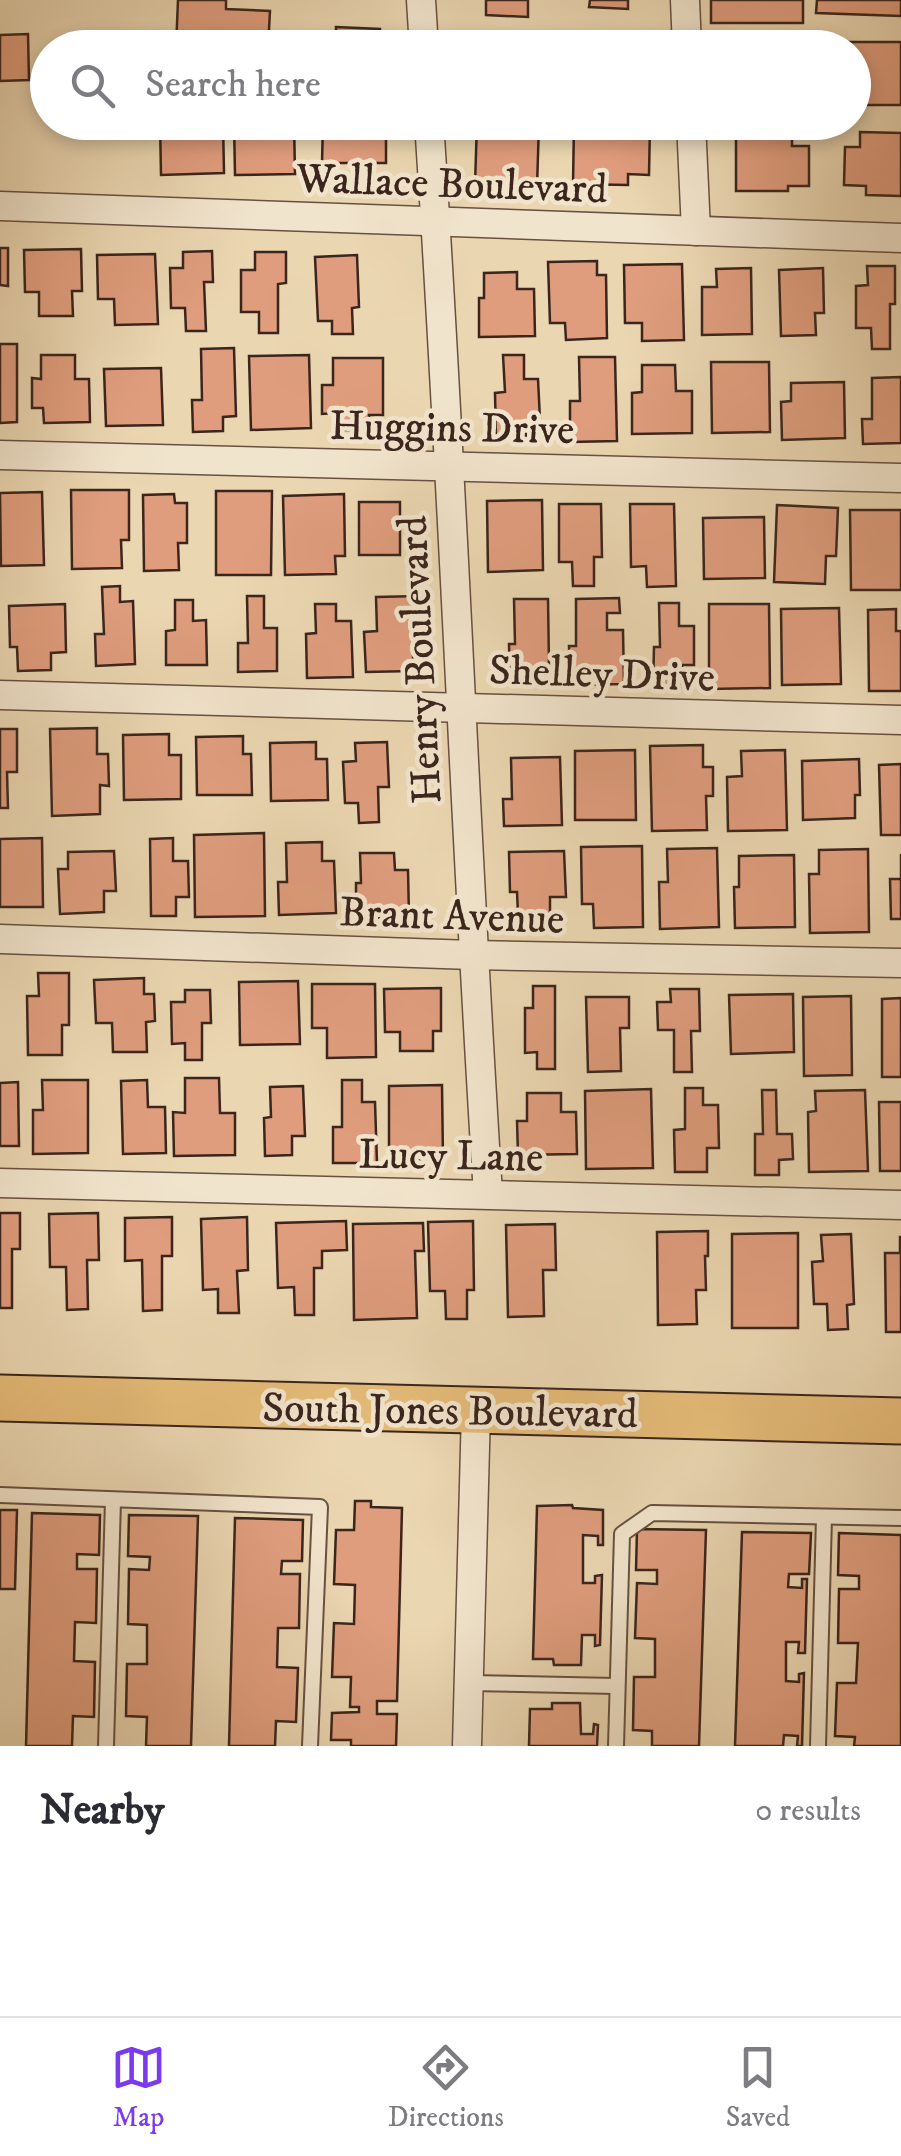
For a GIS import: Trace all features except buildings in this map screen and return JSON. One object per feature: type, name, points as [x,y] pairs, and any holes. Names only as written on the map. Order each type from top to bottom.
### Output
[{"type":"main road","name":"South Jones Boulevard","points":[[0,1398],[901,1421]]},
{"type":"street","points":[[421,0],[423,30]]},
{"type":"street","points":[[685,0],[686,30]]},
{"type":"street","name":"Henry Boulevard","points":[[430,140],[488,1194]]},
{"type":"street","points":[[692,140],[696,231]]},
{"type":"street","name":"Wallace Boulevard","points":[[0,206],[901,238]]},
{"type":"street","name":"Huggins Drive","points":[[0,455],[901,478]]},
{"type":"street","name":"Shelley Drive","points":[[0,695],[901,720]]},
{"type":"street","name":"Brant Avenue","points":[[0,939],[472,955],[901,963]]},
{"type":"street","name":"Lucy Lane","points":[[0,1183],[901,1205]]},
{"type":"street","points":[[467,1746],[476,1410]]},
{"type":"lane","points":[[0,1495],[320,1508],[310,1746]]},
{"type":"lane","points":[[106,1746],[113,1500]]},
{"type":"lane","points":[[616,1746],[622,1534],[652,1513],[901,1518]]},
{"type":"lane","points":[[818,1746],[824,1516]]},
{"type":"lane","points":[[469,1684],[616,1686]]}]
